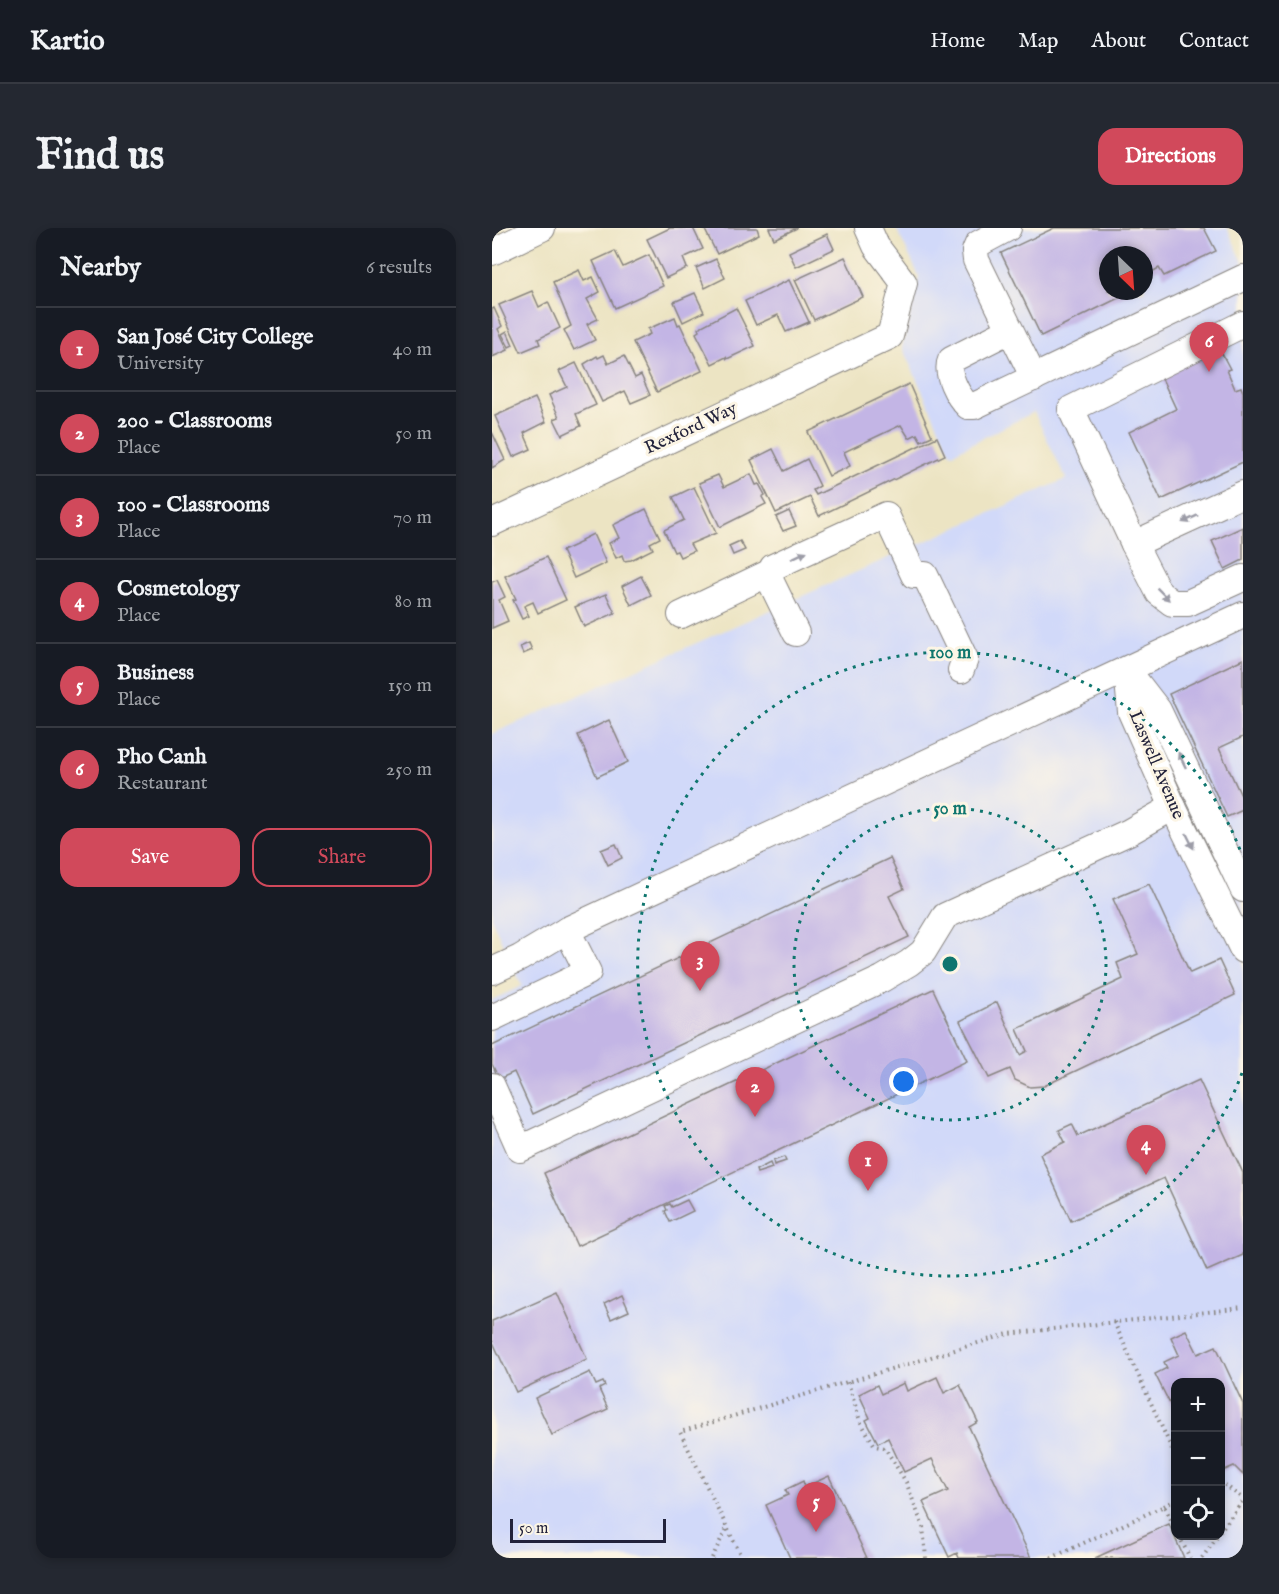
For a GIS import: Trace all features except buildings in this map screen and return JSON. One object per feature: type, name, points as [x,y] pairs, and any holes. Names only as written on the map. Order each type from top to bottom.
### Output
[{"type":"street","points":[[492,252],[542,228]]},
{"type":"street","name":"Rexford Way","points":[[492,523],[890,336],[904,283],[876,246],[868,228]]},
{"type":"street","points":[[1008,228],[978,244],[975,251],[976,260],[1034,378]]},
{"type":"street","points":[[1010,330],[951,360],[949,373],[968,406],[974,406],[1243,278]]},
{"type":"street","points":[[1242,326],[1071,409],[1159,593],[1172,603],[1188,603],[1243,578]]},
{"type":"street","points":[[1134,544],[1243,494]]},
{"type":"street","points":[[796,633],[771,582],[773,567],[886,515],[914,575],[925,575],[965,659],[961,670]]},
{"type":"street","points":[[681,615],[771,572]]},
{"type":"street","points":[[492,971],[520,958],[567,930],[1243,615]]},
{"type":"street","name":"Laswell Avenue","points":[[1126,670],[1131,712],[1173,807],[1243,950]]},
{"type":"street","name":"Laswell Avenue","points":[[1126,670],[1158,710],[1243,889]]},
{"type":"street","points":[[492,1086],[520,1149],[882,979],[923,952],[945,916],[1129,832],[1173,807]]},
{"type":"street","points":[[492,1018],[588,972],[567,930]]},
{"type":"path","points":[[742,1558],[680,1432],[1008,1334],[1243,1308]]},
{"type":"path","points":[[1114,1322],[1171,1447]]},
{"type":"path","points":[[848,1382],[860,1421],[875,1446],[885,1448],[906,1482],[924,1527],[926,1558]]},
{"type":"path","points":[[1225,1484],[1243,1499],[1225,1526]]},
{"type":"path","points":[[1051,1558],[1171,1502]]},
{"type":"path","points":[[1164,1506],[1171,1519]]},
{"type":"path","points":[[712,1558],[727,1526]]},
{"type":"path","points":[[1181,1540],[1190,1558]]},
{"type":"path","points":[[1202,1558],[1215,1540]]},
{"type":"shaded area","points":[[896,228],[1227,228],[1243,262],[1243,1558],[492,1558],[492,1000],[522,986],[492,920],[492,734],[1066,479],[1034,412],[951,454],[902,347],[919,276]]},
{"type":"place","name":"Pho Canh","points":[[1209,372]]},
{"type":"place","name":"100 - Classrooms","points":[[700,991]]},
{"type":"place","name":"200 - Classrooms","points":[[755,1117]]},
{"type":"place","name":"Cosmetology","points":[[1146,1175]]},
{"type":"place","name":"San José City College","points":[[868,1191]]},
{"type":"place","name":"Business","points":[[816,1532]]}]
